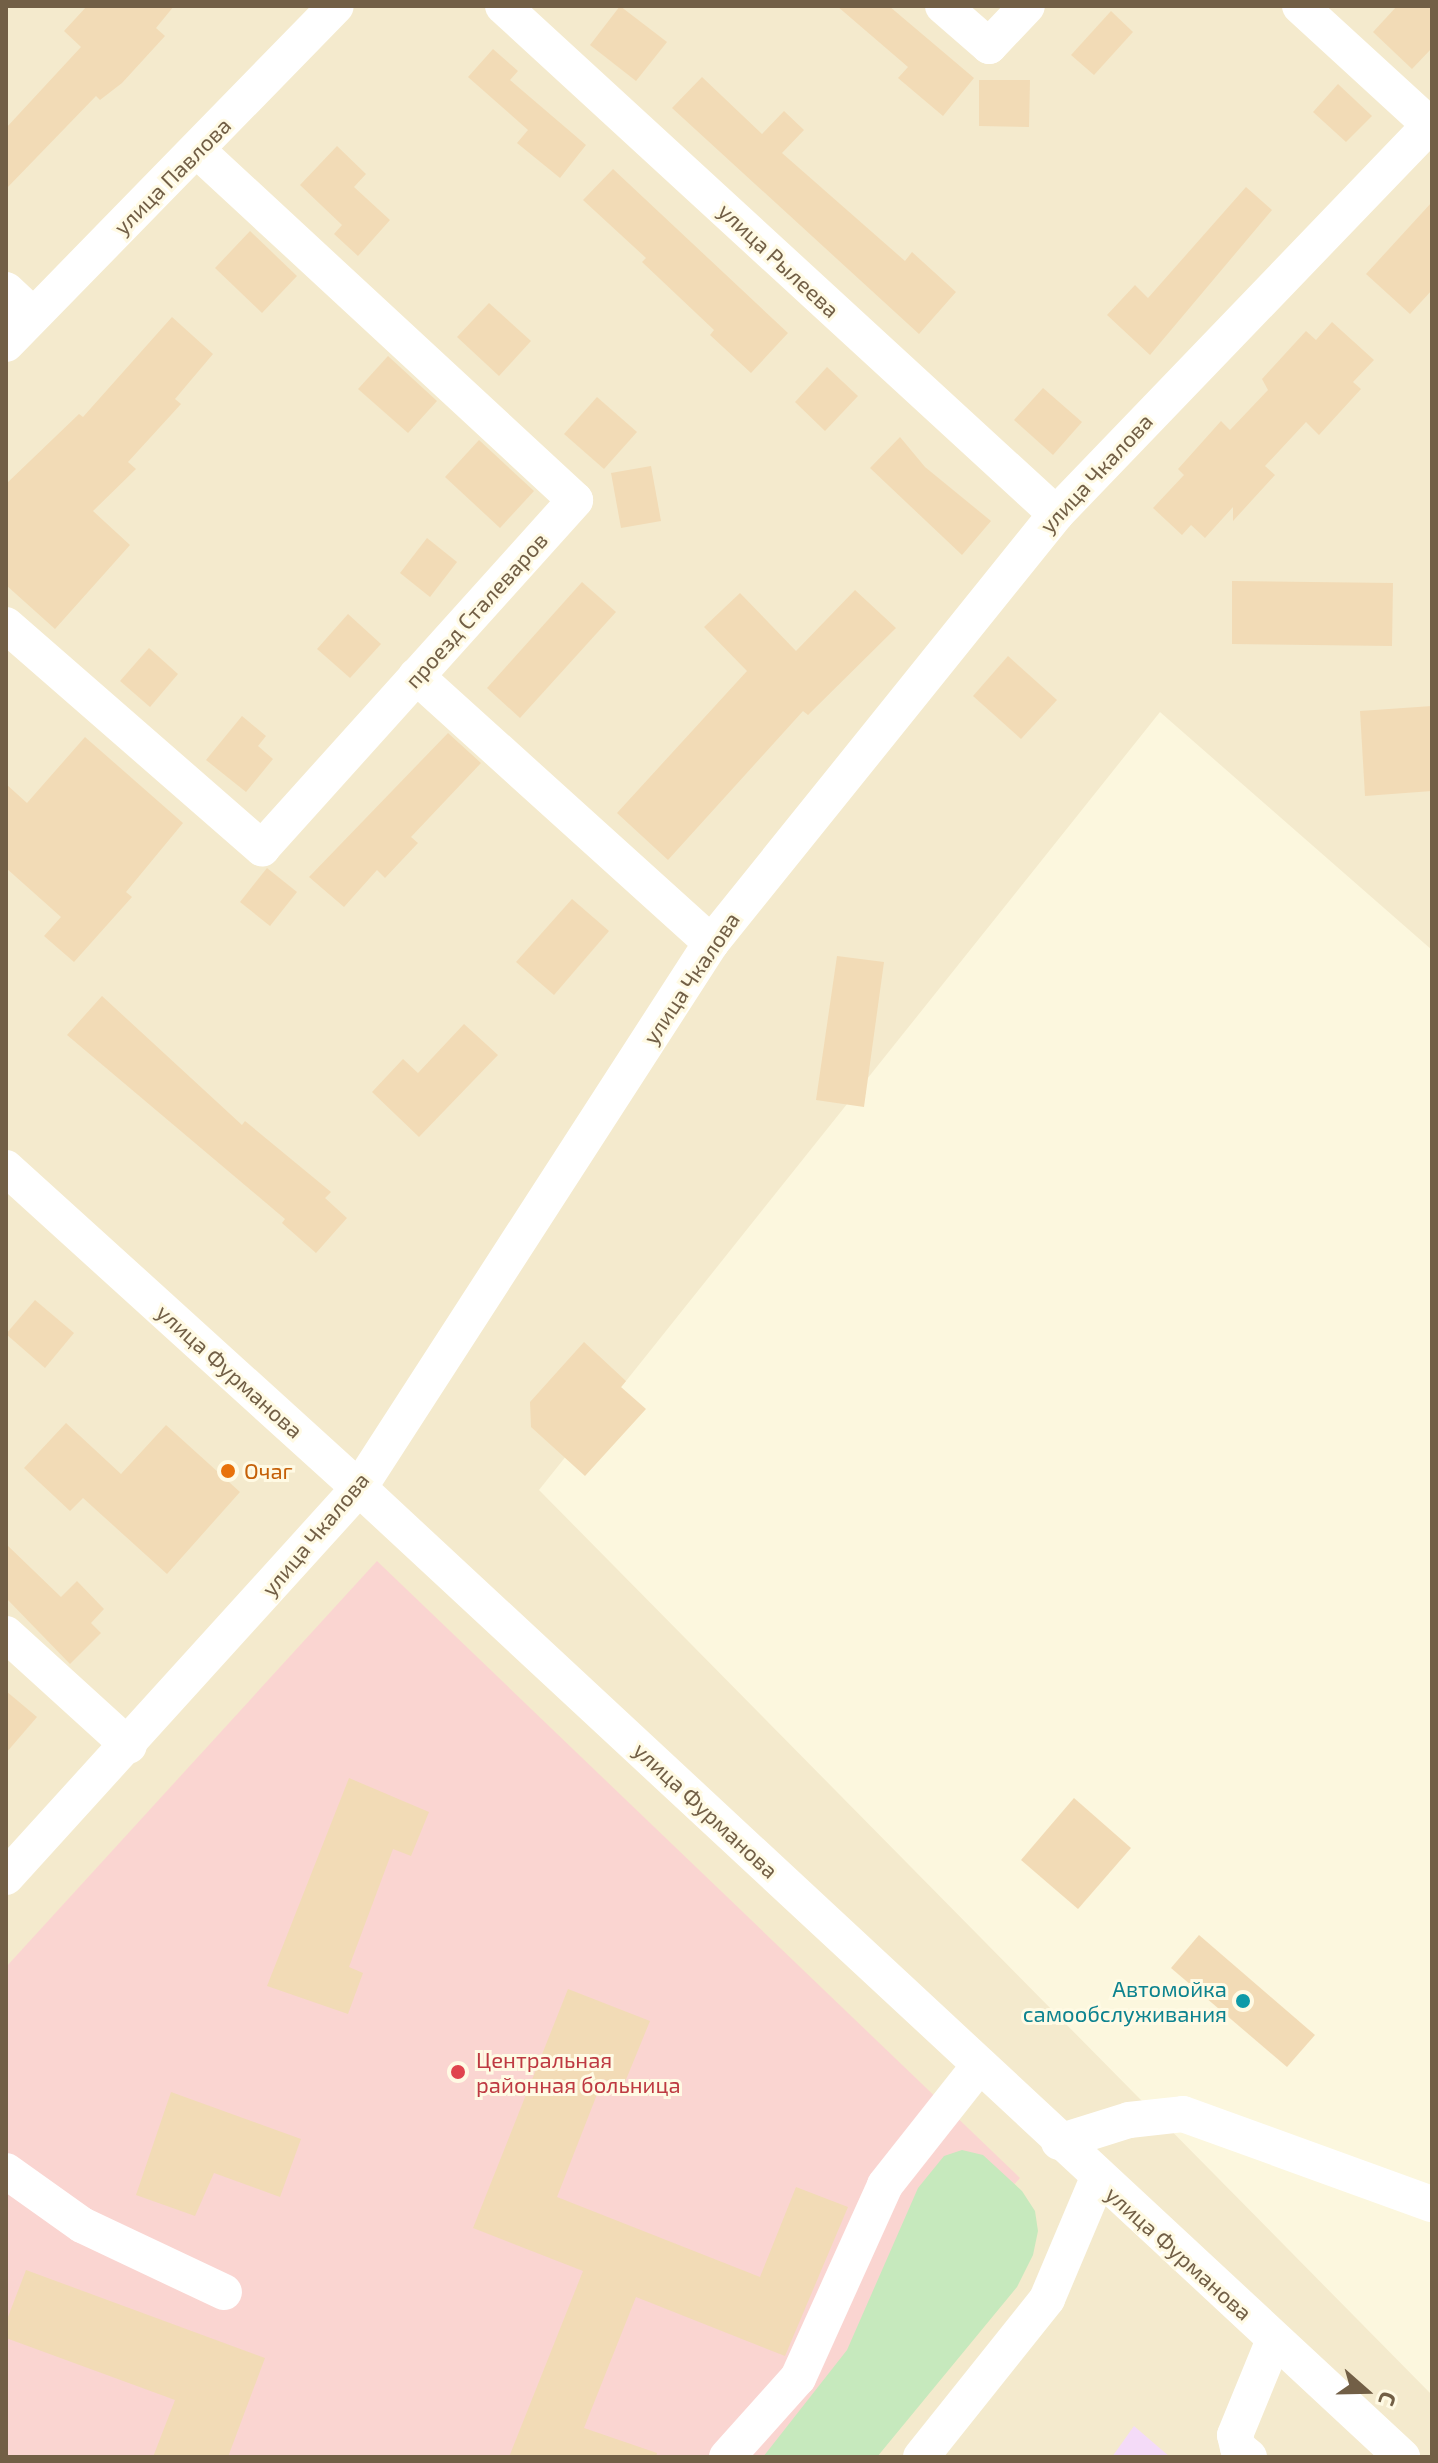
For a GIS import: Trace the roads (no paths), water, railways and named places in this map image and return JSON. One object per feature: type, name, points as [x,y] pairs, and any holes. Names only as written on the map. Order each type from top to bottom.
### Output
[{"type":"street","name":"улица Павлова","points":[[6,344],[32,314],[199,152],[336,6]]},
{"type":"street","name":"улица Рылеева","points":[[503,6],[1056,514]]},
{"type":"street","points":[[943,6],[989,46],[1027,6]]},
{"type":"street","points":[[1300,6],[1431,124]]},
{"type":"street","name":"улица Чкалова","points":[[6,1877],[129,1746],[359,1488],[711,943],[1056,514],[1431,124]]},
{"type":"street","name":"проезд Сталеваров","points":[[6,625],[262,848],[575,500],[199,152]]},
{"type":"street","points":[[6,290],[32,314]]},
{"type":"street","points":[[416,676],[711,943]]},
{"type":"street","name":"улица Фурманова","points":[[6,1168],[359,1488],[1059,2142],[1402,2457]]},
{"type":"street","points":[[6,1634],[129,1746]]},
{"type":"street","points":[[727,2457],[798,2378],[885,2185],[979,2066]]},
{"type":"street","points":[[1059,2142],[1140,2117],[1183,2114],[1432,2204]]},
{"type":"street","points":[[6,2171],[82,2225],[224,2292]]},
{"type":"street","points":[[921,2457],[1047,2299],[1098,2178]]},
{"type":"street","points":[[1249,2457],[1238,2448],[1235,2435],[1274,2340]]},
{"type":"place","name":"Очаг","points":[[228,1471]]},
{"type":"place","name":"Автомойка самообслуживания","points":[[1243,2001]]},
{"type":"place","name":"Центральная районная больница","points":[[458,2072]]}]
